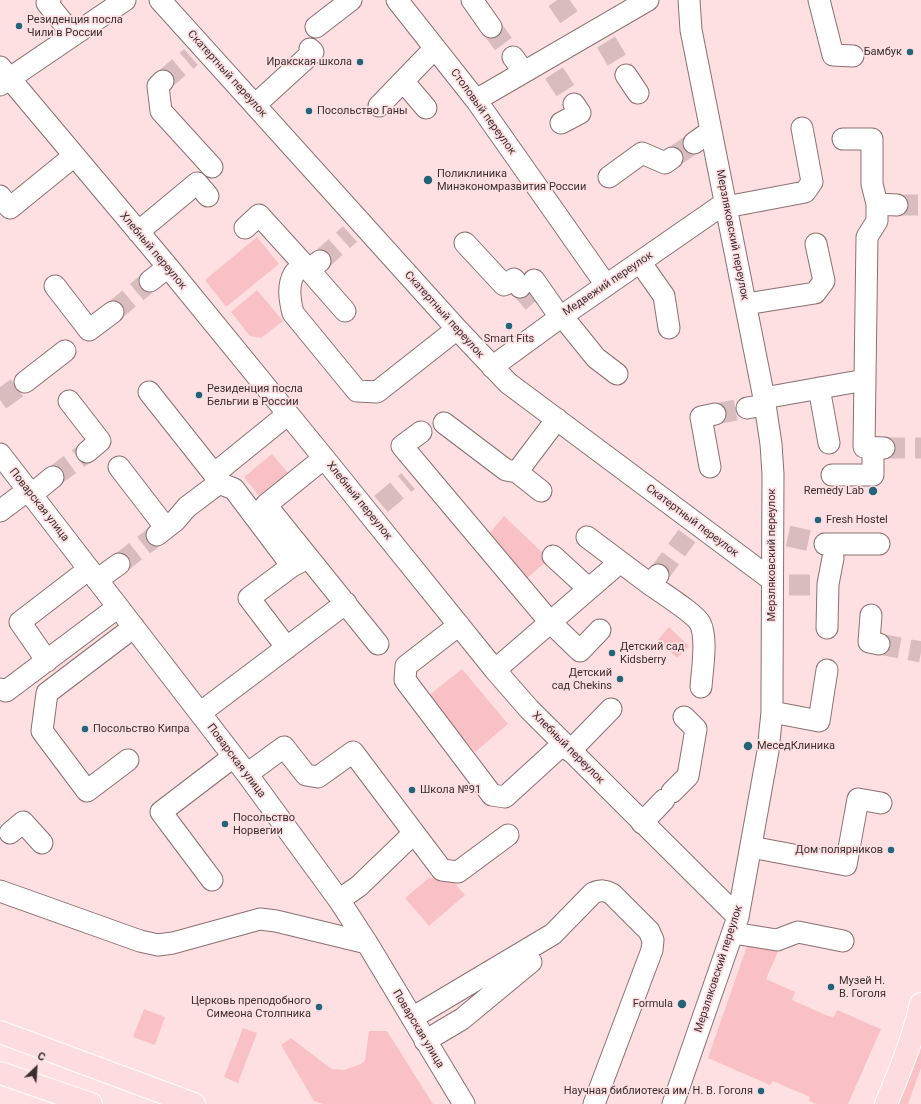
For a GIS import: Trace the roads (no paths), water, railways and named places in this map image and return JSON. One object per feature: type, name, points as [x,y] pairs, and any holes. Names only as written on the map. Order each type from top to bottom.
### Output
[{"type":"main road","points":[[886,1104],[905,1059],[921,1004]]},
{"type":"main road","points":[[0,1032],[194,1104]]},
{"type":"main road","points":[[0,1074],[91,1104]]},
{"type":"street","points":[[50,0],[47,3],[73,35]]},
{"type":"street","points":[[3,77],[73,35],[125,0]]},
{"type":"street","name":"Скатертный переулок","points":[[160,0],[197,52],[255,105],[356,228],[457,329],[492,367],[508,382],[557,419],[692,530],[778,583]]},
{"type":"street","points":[[316,27],[352,0]]},
{"type":"street","name":"Столовый переулок","points":[[397,0],[476,100],[606,286]]},
{"type":"street","points":[[472,0],[491,27]]},
{"type":"street","points":[[476,100],[518,65],[550,66],[590,33],[648,0]]},
{"type":"street","name":"Мерзляковский переулок","points":[[673,1104],[735,925],[751,847],[768,751],[772,712],[780,535],[772,444],[759,404],[746,304],[691,30],[689,0]]},
{"type":"street","points":[[819,0],[833,55],[853,56]]},
{"type":"street","points":[[379,106],[436,48]]},
{"type":"street","points":[[255,105],[313,52],[310,49]]},
{"type":"street","points":[[626,75],[638,93]]},
{"type":"street","name":"Хлебный переулок","points":[[3,77],[74,156],[168,267],[324,458],[376,509],[459,625],[495,670],[529,709],[642,822],[735,925]]},
{"type":"street","points":[[163,81],[158,86],[161,111],[212,167]]},
{"type":"street","points":[[403,81],[426,108]]},
{"type":"street","points":[[561,123],[580,113],[574,104]]},
{"type":"street","points":[[726,205],[805,192],[812,182],[802,128]]},
{"type":"street","points":[[694,143],[711,130]]},
{"type":"street","points":[[832,475],[873,475],[879,448],[864,447],[867,237],[887,204],[872,184],[872,139],[843,139]]},
{"type":"street","points":[[609,178],[642,153],[665,163],[672,158]]},
{"type":"street","points":[[0,196],[10,208],[74,156]]},
{"type":"street","points":[[138,232],[197,183],[208,196]]},
{"type":"street","name":"Медвежий переулок","points":[[492,367],[553,316],[606,286],[726,205]]},
{"type":"street","points":[[245,228],[259,215],[311,265],[345,311]]},
{"type":"street","points":[[465,242],[504,285],[514,278],[527,283],[553,316],[596,358],[617,374]]},
{"type":"street","points":[[746,304],[815,293],[824,281],[816,244]]},
{"type":"street","points":[[640,262],[664,296],[669,328]]},
{"type":"street","points":[[311,265],[294,274],[290,286],[290,298],[293,313],[357,391],[377,392],[457,329]]},
{"type":"street","points":[[150,281],[168,267]]},
{"type":"street","points":[[55,286],[89,330],[114,312]]},
{"type":"street","points":[[25,382],[65,351]]},
{"type":"street","points":[[759,404],[819,388],[865,380]]},
{"type":"street","points":[[819,388],[829,443]]},
{"type":"street","points":[[149,392],[214,474],[288,414]]},
{"type":"street","points":[[69,401],[100,442],[86,452]]},
{"type":"street","points":[[710,467],[701,417],[715,414]]},
{"type":"street","points":[[517,472],[557,419]]},
{"type":"street","points":[[444,423],[506,470],[517,472],[541,491]]},
{"type":"street","points":[[421,432],[402,446],[415,476],[550,622],[580,651],[600,630]]},
{"type":"street","name":"Поварская улица","points":[[0,454],[247,774],[339,900],[367,943],[464,1104]]},
{"type":"street","points":[[301,562],[266,505],[324,458]]},
{"type":"street","points":[[119,467],[162,532],[175,521],[187,507],[219,483],[234,489],[301,562],[346,603],[378,644]]},
{"type":"street","points":[[0,511],[53,477]]},
{"type":"street","points":[[587,537],[620,562],[655,580],[700,622],[704,640],[701,687]]},
{"type":"street","points":[[827,628],[822,585],[829,551],[880,544]]},
{"type":"street","points":[[554,556],[589,589]]},
{"type":"street","points":[[287,648],[249,598],[301,562]]},
{"type":"street","points":[[495,670],[620,562]]},
{"type":"street","points":[[47,661],[20,622],[93,575],[119,564]]},
{"type":"street","points":[[200,714],[346,603]]},
{"type":"street","points":[[0,689],[6,691],[118,607]]},
{"type":"street","points":[[871,615],[869,642],[879,644]]},
{"type":"street","points":[[459,625],[406,666],[405,680],[492,795],[505,797],[611,709]]},
{"type":"street","points":[[128,760],[87,791],[42,731],[47,693],[134,627]]},
{"type":"street","points":[[772,712],[819,721],[827,670]]},
{"type":"street","points":[[642,822],[688,776],[696,729],[684,717]]},
{"type":"street","points":[[247,774],[284,747],[306,776],[318,778],[353,752],[442,870],[458,872],[508,835]]},
{"type":"street","points":[[212,880],[161,812],[233,757]]},
{"type":"street","points":[[751,847],[846,865],[858,799],[881,803]]},
{"type":"street","points":[[10,833],[23,822],[42,843]]},
{"type":"street","points":[[339,900],[359,886],[414,833]]},
{"type":"street","points":[[0,891],[140,941],[158,945],[174,943],[260,919],[276,921],[367,943]]},
{"type":"street","points":[[412,1018],[553,934],[593,893],[606,891],[612,894],[650,931],[653,940],[652,950],[594,1104]]},
{"type":"street","points":[[735,925],[777,940],[798,932],[843,941]]},
{"type":"street","points":[[425,1041],[462,1019],[531,962]]},
{"type":"tunnel","points":[[557,0],[573,23]]},
{"type":"tunnel","points":[[491,27],[513,57]]},
{"type":"tunnel","points":[[606,42],[626,75]]},
{"type":"tunnel","points":[[163,81],[191,57]]},
{"type":"tunnel","points":[[554,73],[574,104]]},
{"type":"tunnel","points":[[672,158],[694,143]]},
{"type":"tunnel","points":[[897,205],[921,205]]},
{"type":"tunnel","points":[[320,261],[350,234]]},
{"type":"tunnel","points":[[113,312],[150,281]]},
{"type":"tunnel","points":[[520,287],[539,309]]},
{"type":"tunnel","points":[[0,400],[25,382]]},
{"type":"tunnel","points":[[715,414],[747,408]]},
{"type":"tunnel","points":[[884,448],[921,448]]},
{"type":"tunnel","points":[[53,477],[87,452]]},
{"type":"tunnel","points":[[381,504],[408,481]]},
{"type":"tunnel","points":[[119,564],[157,535]]},
{"type":"tunnel","points":[[658,575],[687,536]]},
{"type":"tunnel","points":[[788,536],[825,544]]},
{"type":"tunnel","points":[[789,585],[816,585]]},
{"type":"tunnel","points":[[879,644],[921,652]]},
{"type":"place","name":"Резиденция посла Чили в России","points":[[19,26]]},
{"type":"place","name":"Бамбук","points":[[910,52]]},
{"type":"place","name":"Иракская школа","points":[[360,62]]},
{"type":"place","name":"Посольство Ганы","points":[[309,111]]},
{"type":"place","name":"Поликлиника Минэкономразвития России","points":[[428,180]]},
{"type":"place","name":"Smart Fits","points":[[509,326]]},
{"type":"place","name":"Резиденция посла Бельгии в России","points":[[199,395]]},
{"type":"place","name":"Remedy Lab","points":[[873,491]]},
{"type":"place","name":"Fresh Hostel","points":[[818,520]]},
{"type":"place","name":"Детский сад Kidsberry","points":[[612,653]]},
{"type":"place","name":"Детский сад Chekins","points":[[620,679]]},
{"type":"place","name":"Посольство Кипра","points":[[85,729]]},
{"type":"place","name":"МеседКлиника","points":[[748,746]]},
{"type":"place","name":"Школа №91","points":[[412,790]]},
{"type":"place","name":"Посольство Норвегии","points":[[225,824]]},
{"type":"place","name":"Дом полярников","points":[[891,850]]},
{"type":"place","name":"Музей Н. В. Гоголя","points":[[831,987]]},
{"type":"place","name":"Formula","points":[[682,1004]]},
{"type":"place","name":"Церковь преподобного Симеона Столпника","points":[[319,1007]]},
{"type":"place","name":"Научная библиотека им. Н. В. Гоголя","points":[[761,1091]]}]
